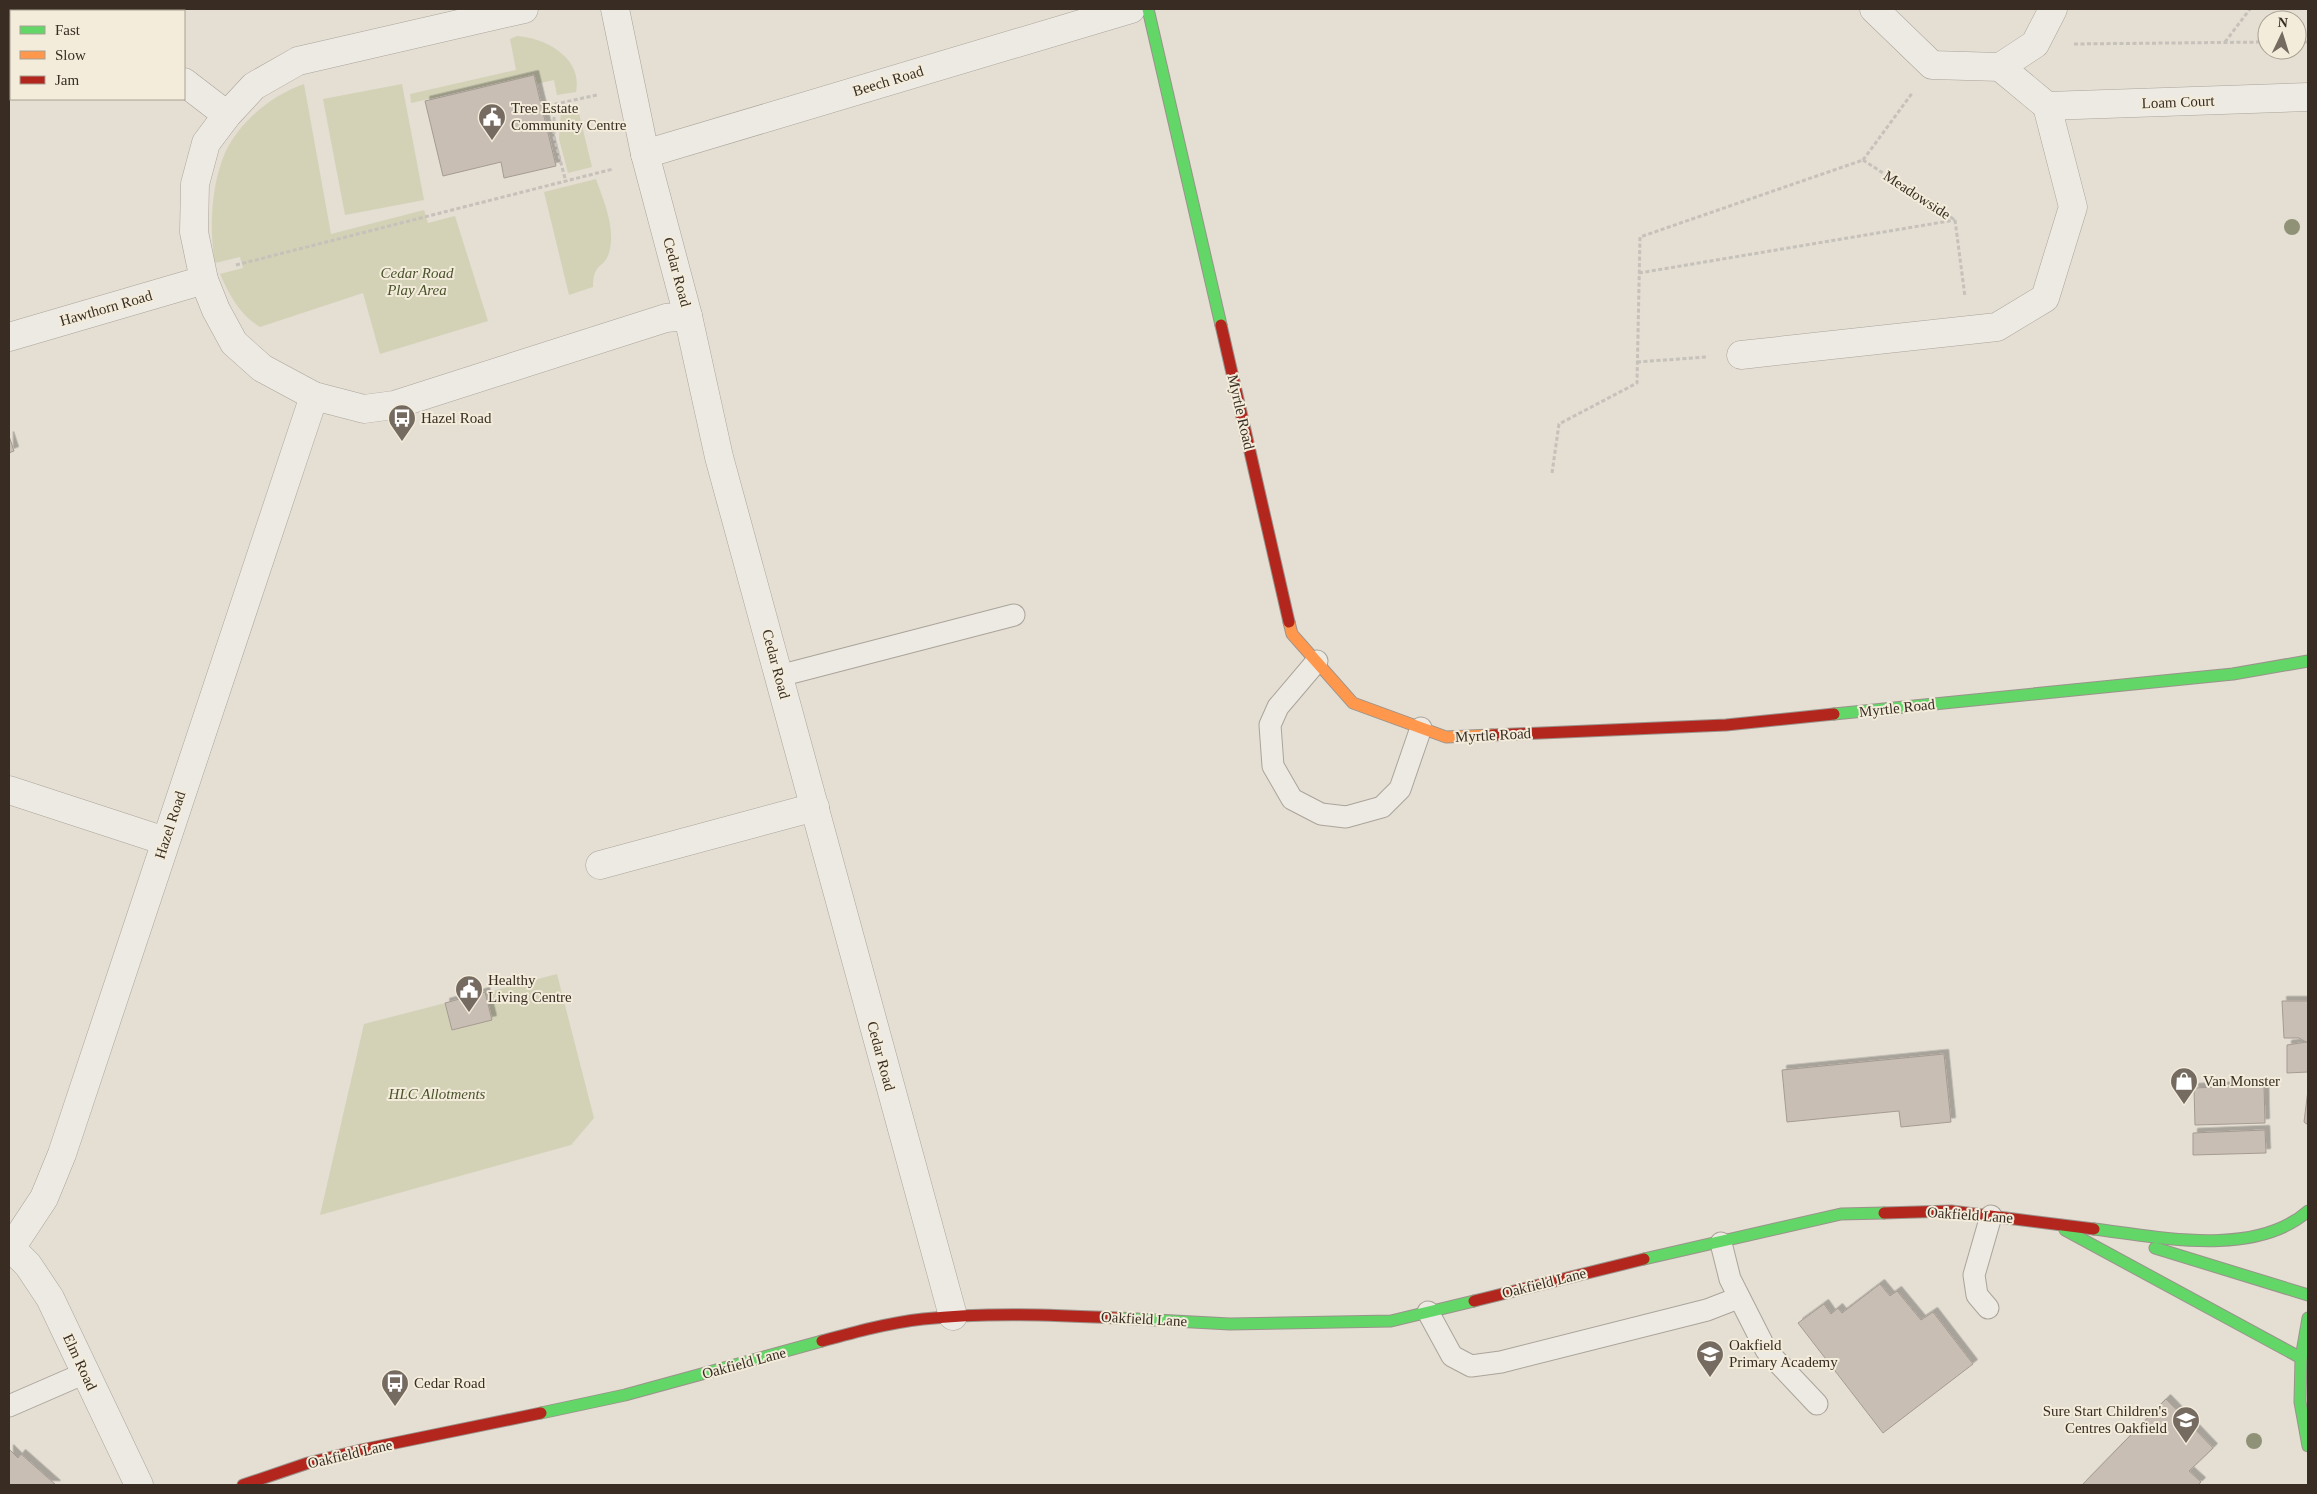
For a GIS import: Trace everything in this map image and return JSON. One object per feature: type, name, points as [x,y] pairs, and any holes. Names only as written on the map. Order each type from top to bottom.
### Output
[{"type":"street","points":[[524,9],[298,61],[254,86],[206,143],[195,184],[194,232],[204,280],[216,310],[234,343],[262,368],[314,396],[364,408],[394,405],[666,318],[688,316]]},
{"type":"street","name":"Cedar Road","points":[[615,9],[645,154],[688,316],[719,457],[816,807],[885,1071],[953,1316]]},
{"type":"street","name":"Beech Road","points":[[645,154],[1131,9]]},
{"type":"street","name":"Myrtle Road","points":[[1148,9],[1292,634],[1353,703],[1446,737],[1726,725],[2233,674],[2308,662]]},
{"type":"street","points":[[1874,9],[1932,65],[2000,67],[2036,44],[2053,9]]},
{"type":"street","points":[[1741,355],[1996,327],[2045,298],[2073,207],[2047,106],[2000,67]]},
{"type":"street","points":[[185,83],[228,115]]},
{"type":"street","name":"Loam Court","points":[[2047,106],[2308,98]]},
{"type":"street","name":"Hawthorn Road","points":[[9,336],[204,280]]},
{"type":"street","name":"Hazel Road","points":[[10,1247],[41,1203],[62,1154],[314,396]]},
{"type":"street","points":[[9,790],[165,841]]},
{"type":"street","points":[[600,864],[816,807]]},
{"type":"street","name":"Oakfield Lane","points":[[243,1485],[308,1463],[360,1450],[625,1395],[869,1328],[912,1320],[953,1316],[1069,1316],[1230,1324],[1391,1321],[1638,1260],[1721,1243],[1841,1214],[1950,1211],[2052,1222],[2184,1240],[2241,1238],[2267,1234],[2300,1218],[2308,1212]]},
{"type":"street","name":"Oakfield Lane","points":[[2052,1222],[2160,1249],[2308,1295]]},
{"type":"street","name":"Oakfield Lane","points":[[2052,1222],[2301,1358]]},
{"type":"street","name":"Elm Road","points":[[10,1247],[28,1265],[50,1298],[139,1485]]},
{"type":"street","points":[[2308,1318],[2301,1358],[2300,1402],[2308,1446]]},
{"type":"lane","points":[[779,676],[1014,614]]},
{"type":"lane","points":[[1317,661],[1278,707],[1270,725],[1273,766],[1292,799],[1321,814],[1346,817],[1382,807],[1400,789],[1421,728]]},
{"type":"lane","points":[[1988,1308],[1977,1295],[1974,1275],[1991,1216]]},
{"type":"lane","points":[[1721,1243],[1730,1278],[1738,1298],[1766,1350],[1817,1404]]},
{"type":"lane","points":[[1428,1312],[1452,1356],[1471,1366],[1520,1358],[1707,1310],[1738,1298]]},
{"type":"lane","points":[[9,1406],[85,1373]]},
{"type":"path","points":[[2225,43],[2250,9]]},
{"type":"path","points":[[2036,44],[2257,42]]},
{"type":"path","points":[[1552,473],[1559,424],[1637,383],[1640,237],[1863,160],[1932,65]]},
{"type":"path","points":[[542,107],[632,88]]},
{"type":"path","points":[[554,104],[554,137],[566,182]]},
{"type":"path","points":[[204,280],[229,267],[607,171],[645,154]]},
{"type":"path","name":"Meadowside","points":[[1863,160],[1955,220]]},
{"type":"path","points":[[1955,220],[1970,330]]},
{"type":"path","name":"Meadowside","points":[[1639,273],[1955,220]]},
{"type":"path","points":[[1637,362],[1741,355]]},
{"type":"green space","points":[[517,36],[539,41],[560,52],[574,69],[577,80],[576,92],[557,95],[554,80],[536,84],[534,75],[411,103],[410,94],[516,70],[510,39]]},
{"type":"green space","name":"Cedar Road Play Area","points":[[304,84],[331,234],[424,210],[428,223],[455,216],[488,321],[380,354],[363,293],[260,327],[241,310],[220,274],[243,268],[240,257],[215,263],[213,250],[212,208],[220,166],[231,142],[248,120],[269,102]]},
{"type":"green space","points":[[402,84],[424,200],[345,215],[323,99]]},
{"type":"green space","points":[[577,105],[592,167],[568,173],[559,139],[561,109]]},
{"type":"green space","points":[[596,179],[610,225],[611,244],[609,253],[595,273],[593,287],[569,295],[544,192]]},
{"type":"green space","name":"HLC Allotments","points":[[557,974],[594,1118],[571,1145],[320,1215],[364,1024]]},
{"type":"building","name":"Tree Estate Community Centre","points":[[534,75],[556,166],[504,178],[501,162],[443,176],[425,101]]},
{"type":"building","points":[[9,436],[14,451],[9,453]]},
{"type":"building","name":"Healthy Living Centre","points":[[485,992],[492,1020],[452,1030],[445,1003]]},
{"type":"building","points":[[2282,1001],[2308,1001],[2308,1043],[2299,1038],[2284,1038]]},
{"type":"building","points":[[2307,1042],[2308,1072],[2287,1073],[2287,1045]]},
{"type":"building","points":[[1944,1054],[1951,1122],[1901,1127],[1899,1111],[1787,1122],[1782,1070]]},
{"type":"building","points":[[2264,1085],[2265,1123],[2195,1125],[2194,1088]]},
{"type":"building","points":[[2308,1090],[2308,1125],[2304,1122]]},
{"type":"building","points":[[2265,1130],[2266,1153],[2193,1155],[2193,1133]]},
{"type":"building","points":[[1880,1284],[1890,1296],[1897,1291],[1921,1320],[1933,1312],[1973,1364],[1883,1433],[1798,1323],[1824,1304],[1831,1314],[1838,1308],[1842,1313]]},
{"type":"building","points":[[2166,1399],[2213,1448],[2189,1471],[2201,1482],[2198,1485],[2082,1485]]},
{"type":"building","points":[[9,1449],[18,1458],[21,1454],[56,1485],[9,1485]]},
{"type":"traffic: fast","points":[[1148,9],[1221,325]]},
{"type":"traffic: fast","points":[[1834,714],[2233,674],[2308,661]]},
{"type":"traffic: fast","points":[[2094,1229],[2176,1239],[2205,1241],[2234,1239],[2261,1235],[2286,1226],[2308,1211]]},
{"type":"traffic: fast","points":[[1644,1259],[1841,1214],[1884,1213]]},
{"type":"traffic: fast","points":[[2065,1230],[2301,1358]]},
{"type":"traffic: fast","points":[[2155,1248],[2308,1295]]},
{"type":"traffic: fast","points":[[1118,1318],[1230,1324],[1391,1321],[1474,1301]]},
{"type":"traffic: fast","points":[[2308,1318],[2301,1358],[2300,1402],[2308,1446]]},
{"type":"traffic: fast","points":[[541,1413],[625,1395],[822,1341]]},
{"type":"traffic: slow","points":[[1289,622],[1292,634],[1353,703],[1446,737],[1492,735]]},
{"type":"traffic: jam","points":[[1221,325],[1289,622]]},
{"type":"traffic: jam","points":[[1492,735],[1726,725],[1834,714]]},
{"type":"traffic: jam","points":[[1884,1213],[1951,1211],[2094,1229]]},
{"type":"traffic: jam","points":[[1474,1301],[1644,1259]]},
{"type":"traffic: jam","points":[[822,1341],[897,1323],[972,1315],[1118,1318]]},
{"type":"traffic: jam","points":[[243,1485],[308,1463],[361,1450],[541,1413]]},
{"type":"place","name":"Tree Estate Community Centre","points":[[492,141]]},
{"type":"place","name":"Hazel Road","points":[[402,442]]},
{"type":"place","name":"Healthy Living Centre","points":[[469,1013]]},
{"type":"place","name":"Van Monster","points":[[2184,1105]]},
{"type":"place","name":"Oakfield Primary Academy","points":[[1710,1378]]},
{"type":"place","name":"Cedar Road","points":[[395,1407]]},
{"type":"place","name":"Sure Start Children's Centres Oakfield","points":[[2186,1444]]}]
